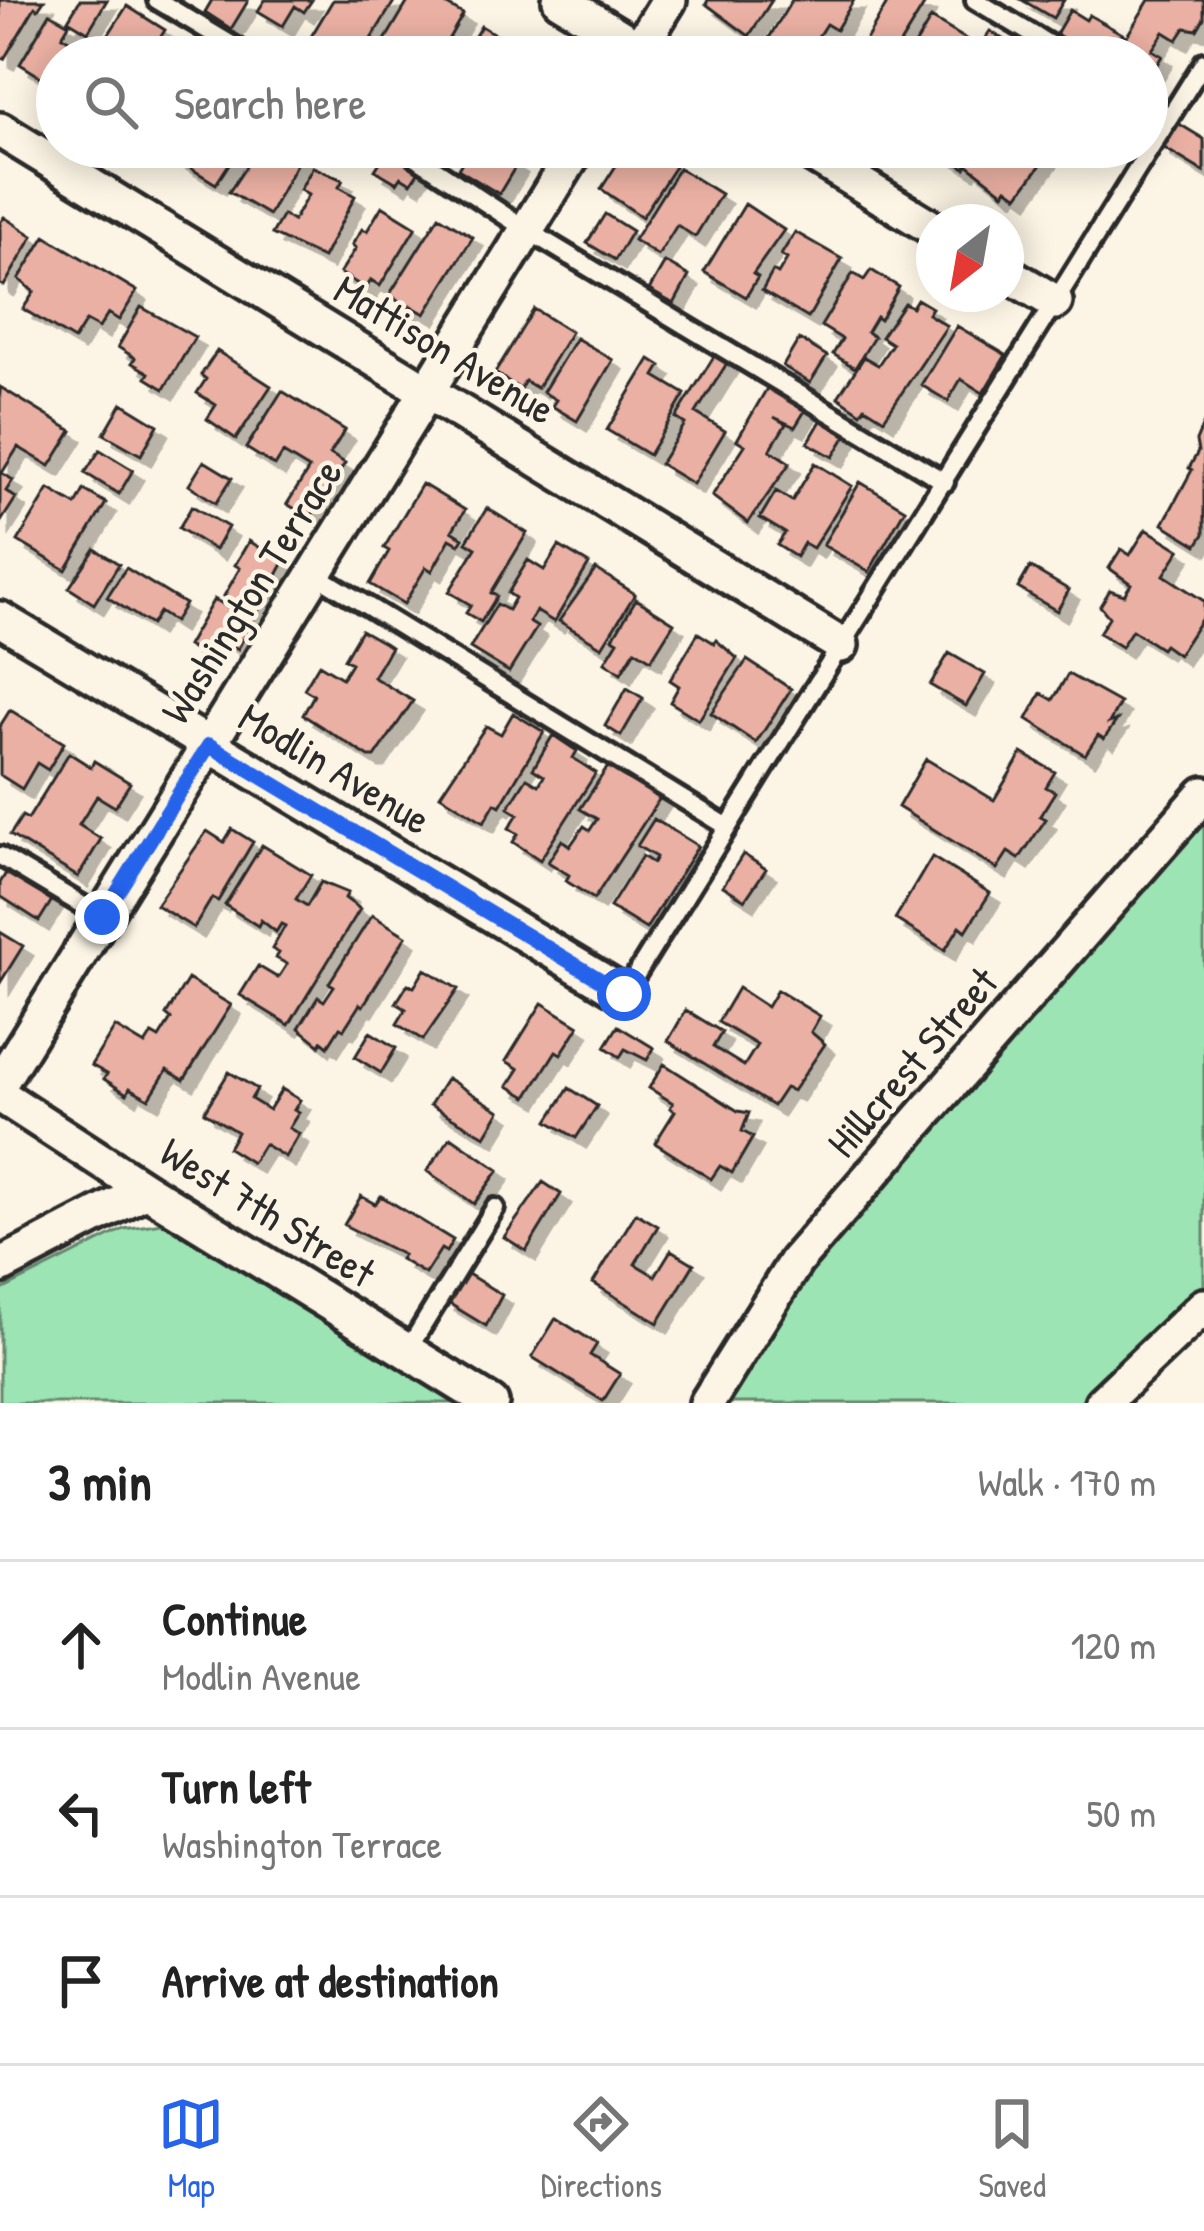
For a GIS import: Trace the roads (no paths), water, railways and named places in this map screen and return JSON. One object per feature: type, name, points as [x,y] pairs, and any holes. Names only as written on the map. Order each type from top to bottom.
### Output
[{"type":"street","points":[[560,0],[615,36]]},
{"type":"street","points":[[651,36],[669,0]]},
{"type":"street","name":"Mattison Avenue","points":[[0,130],[36,152]]},
{"type":"street","name":"Mattison Avenue","points":[[62,168],[841,645]]},
{"type":"street","name":"Washington Terrace","points":[[0,1083],[565,168]]},
{"type":"street","points":[[834,168],[916,218]]},
{"type":"street","points":[[1024,283],[1054,302]]},
{"type":"street","name":"Modlin Avenue","points":[[0,619],[624,994]]},
{"type":"street","name":"Hillcrest Street","points":[[707,1403],[796,1261],[1204,794]]},
{"type":"street","name":"West 7th Street","points":[[0,1095],[490,1403]]},
{"type":"street","points":[[0,1266],[146,1190]]},
{"type":"street","points":[[1102,1403],[1204,1306]]},
{"type":"lane","points":[[157,0],[217,36]]},
{"type":"lane","points":[[975,0],[1035,36]]},
{"type":"lane","points":[[1168,120],[1204,62]]},
{"type":"lane","points":[[433,168],[527,230],[945,482]]},
{"type":"lane","points":[[624,994],[1138,168]]},
{"type":"lane","points":[[315,574],[728,827]]},
{"type":"lane","points":[[0,856],[102,917]]},
{"type":"lane","points":[[407,1351],[495,1208]]}]
